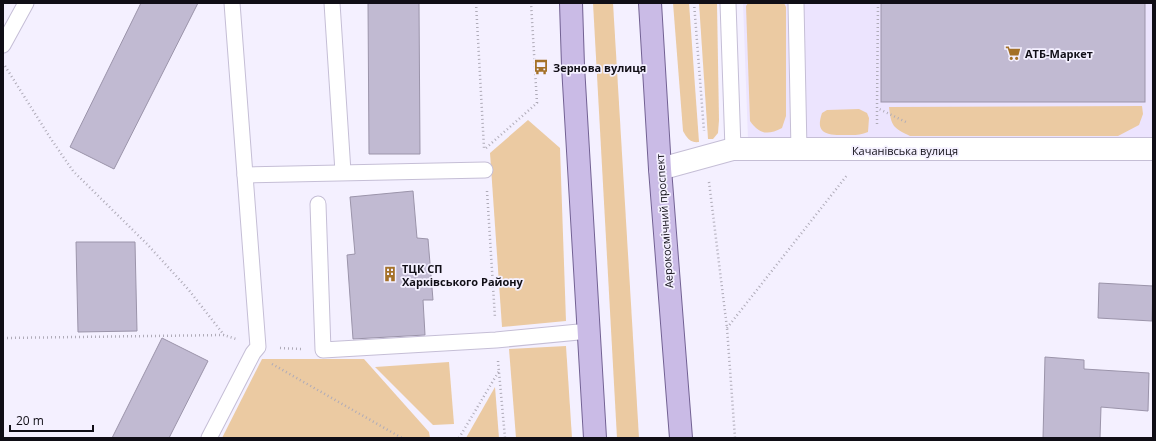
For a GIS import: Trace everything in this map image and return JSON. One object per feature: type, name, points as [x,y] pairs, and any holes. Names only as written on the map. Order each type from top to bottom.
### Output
[{"type":"main road","points":[[571,3],[595,438]]},
{"type":"main road","name":"Аерокосмічний проспект","points":[[650,3],[660,169],[682,438]]},
{"type":"street","name":"Качанівська вулиця","points":[[660,169],[733,149],[1153,149]]},
{"type":"lane","points":[[3,45],[26,3]]},
{"type":"lane","points":[[209,438],[255,350],[245,175],[232,3]]},
{"type":"lane","points":[[332,3],[343,172]]},
{"type":"lane","points":[[728,3],[733,149]]},
{"type":"lane","points":[[796,3],[800,150]]},
{"type":"lane","points":[[245,175],[486,170]]},
{"type":"lane","points":[[318,204],[323,350],[496,340],[588,331]]},
{"type":"path","points":[[476,3],[485,150],[537,103],[532,3]]},
{"type":"path","points":[[694,3],[706,157],[727,328],[735,438]]},
{"type":"path","points":[[878,3],[877,108],[910,123]]},
{"type":"path","points":[[3,63],[73,171],[148,244],[188,289],[224,335],[255,350],[402,438]]},
{"type":"path","points":[[727,328],[855,165],[876,150]]},
{"type":"path","points":[[486,170],[496,340],[505,438]]},
{"type":"path","points":[[3,338],[224,335]]},
{"type":"path","points":[[255,350],[323,350]]},
{"type":"path","points":[[459,438],[499,371]]},
{"type":"shaded area","points":[[593,3],[613,3],[639,438],[617,438]]},
{"type":"shaded area","points":[[673,3],[689,3],[699,142],[689,140],[683,131]]},
{"type":"shaded area","points":[[699,3],[717,3],[719,120],[718,133],[713,139],[708,139]]},
{"type":"shaded area","points":[[743,3],[1153,3],[1153,140],[748,140]]},
{"type":"shaded area","points":[[748,3],[784,3],[786,7],[786,116],[782,128],[768,133],[757,129],[750,121],[746,6]]},
{"type":"shaded area","points":[[1142,106],[1143,114],[1139,125],[1118,136],[910,136],[894,126],[889,107]]},
{"type":"shaded area","points":[[859,109],[867,113],[869,118],[868,132],[856,135],[837,135],[824,132],[821,129],[820,120],[822,113],[827,110]]},
{"type":"shaded area","points":[[528,120],[560,148],[566,321],[502,327],[490,153]]},
{"type":"shaded area","points":[[566,346],[572,438],[516,438],[509,349]]},
{"type":"shaded area","points":[[262,359],[364,359],[429,432],[430,438],[222,438]]},
{"type":"shaded area","points":[[449,362],[454,424],[433,425],[375,367]]},
{"type":"shaded area","points":[[495,387],[499,438],[466,438]]},
{"type":"building","points":[[141,3],[198,3],[114,169],[70,147]]},
{"type":"building","points":[[368,3],[419,3],[420,154],[369,154]]},
{"type":"building","name":"АТБ-Маркет","points":[[881,3],[1145,3],[1145,102],[881,102]]},
{"type":"building","name":"ТЦК СП Харківського Району","points":[[413,191],[417,238],[428,239],[433,300],[423,300],[425,335],[353,339],[347,255],[355,254],[350,197]]},
{"type":"building","points":[[76,242],[135,242],[137,331],[78,332]]},
{"type":"building","points":[[1099,283],[1153,286],[1152,321],[1098,318]]},
{"type":"building","points":[[162,338],[208,361],[169,438],[112,438]]},
{"type":"building","points":[[1045,357],[1084,360],[1084,369],[1149,373],[1148,411],[1101,407],[1100,438],[1043,438]]},
{"type":"place","name":"АТБ-Маркет","points":[[1013,53]]},
{"type":"place","name":"Зернова вулиця","points":[[541,67]]},
{"type":"place","name":"ТЦК СП Харківського Району","points":[[390,274]]}]
